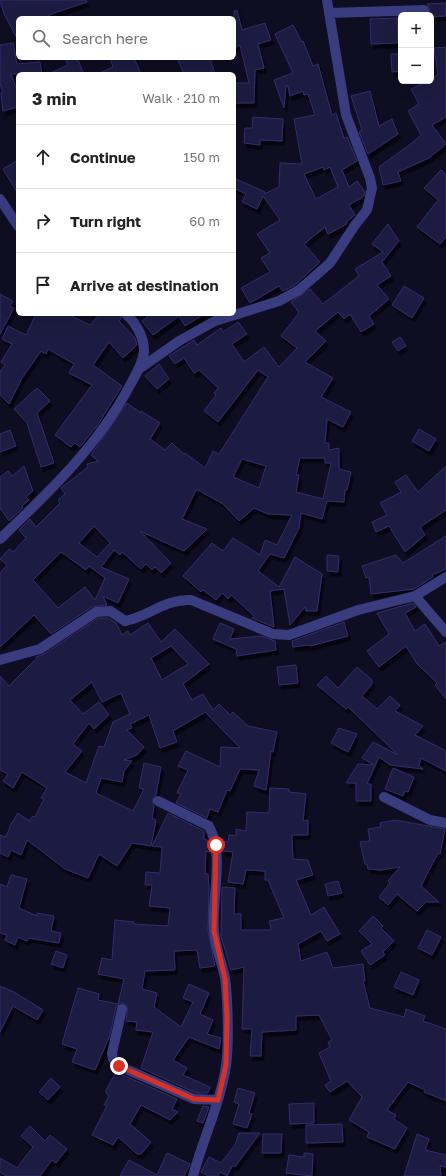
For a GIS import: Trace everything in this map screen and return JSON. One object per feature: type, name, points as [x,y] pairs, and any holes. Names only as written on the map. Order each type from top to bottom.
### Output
[{"type":"street","points":[[236,314],[279,301],[299,290],[330,263],[355,225],[367,210],[372,188],[367,166],[346,115],[327,0]]},
{"type":"street","points":[[329,13],[424,10]]},
{"type":"street","points":[[0,199],[16,223]]},
{"type":"street","points":[[0,539],[77,462],[115,414],[139,369],[144,352],[142,336],[127,316]]},
{"type":"street","points":[[139,369],[179,341],[215,321],[231,316]]},
{"type":"street","points":[[0,660],[40,649],[96,612],[110,611],[125,621],[134,619],[162,605],[179,600],[191,600],[274,634],[289,634],[358,610],[415,596],[446,577]]},
{"type":"street","points":[[415,596],[446,632]]},
{"type":"street","points":[[384,797],[430,820],[446,823]]},
{"type":"street","points":[[158,801],[209,826],[216,845],[214,931],[225,979],[227,1018],[226,1065],[218,1100],[193,1176]]},
{"type":"street","points":[[122,1008],[112,1053],[113,1059],[119,1066],[194,1099],[218,1100]]},
{"type":"building","points":[[0,0],[86,0],[87,2],[48,16],[16,16],[16,36],[4,14]]},
{"type":"building","points":[[446,3],[446,16],[434,17],[434,12],[429,12],[430,9],[427,4]]},
{"type":"building","points":[[237,10],[242,30],[265,23],[271,40],[258,44],[264,68],[255,70],[254,103],[236,103],[236,83],[249,83],[240,45],[236,47],[236,16],[234,16],[234,11]]},
{"type":"building","points":[[397,18],[398,43],[371,44],[370,19]]},
{"type":"building","points":[[293,25],[302,42],[303,41],[313,66],[318,64],[332,115],[336,113],[344,138],[347,137],[357,161],[342,170],[349,187],[357,181],[365,192],[364,196],[349,205],[355,215],[346,222],[347,224],[328,234],[325,227],[304,244],[320,262],[295,285],[283,291],[279,286],[250,303],[241,288],[270,272],[261,258],[270,253],[257,234],[280,220],[263,196],[257,209],[242,202],[246,194],[236,189],[236,179],[265,192],[264,194],[279,187],[280,163],[302,164],[294,119],[315,115],[308,94],[304,95],[303,91],[290,96],[288,86],[286,86],[284,108],[274,80],[293,73],[275,34]],"holes":[[[323,167],[324,170],[330,167],[338,187],[316,199],[304,174]]]},
{"type":"building","points":[[13,43],[17,64],[40,62],[42,72],[16,72],[16,74],[11,74],[16,88],[16,108],[3,111],[1,93],[3,92],[0,84],[0,45]]},
{"type":"building","points":[[446,47],[446,117],[432,125],[446,144],[429,158],[398,172],[401,181],[383,185],[379,167],[421,135],[408,111],[419,104],[411,89],[421,84],[434,84],[434,77],[438,75],[434,48]]},
{"type":"building","points":[[391,54],[398,54],[398,71],[392,72]]},
{"type":"building","points":[[66,60],[78,60],[83,72],[52,72],[68,65]]},
{"type":"building","points":[[111,60],[135,60],[140,72],[102,72],[113,67]]},
{"type":"building","points":[[178,60],[211,60],[214,72],[183,72]]},
{"type":"building","points":[[370,91],[379,126],[392,119],[398,134],[368,154],[359,132],[362,130],[351,96]]},
{"type":"building","points":[[253,117],[283,119],[282,141],[260,140],[260,145],[244,143],[245,128],[252,128]]},
{"type":"building","points":[[16,161],[16,191],[3,169]]},
{"type":"building","points":[[441,170],[446,175],[446,237],[440,244],[417,227],[438,200],[424,188]]},
{"type":"building","points":[[388,224],[399,241],[382,262],[391,276],[377,285],[389,299],[369,316],[374,324],[361,332],[350,314],[344,319],[338,312],[315,331],[326,341],[305,362],[333,378],[321,397],[351,412],[343,427],[327,419],[325,443],[329,443],[329,450],[339,448],[339,469],[351,472],[347,490],[345,490],[344,502],[327,501],[322,519],[301,513],[299,528],[284,558],[270,554],[258,571],[279,587],[295,557],[322,574],[317,611],[306,611],[305,607],[290,625],[284,589],[270,591],[274,627],[252,618],[254,616],[231,595],[228,599],[222,593],[216,600],[203,590],[201,592],[183,576],[212,543],[223,551],[233,538],[260,555],[265,540],[277,545],[292,515],[268,514],[254,508],[239,521],[223,504],[196,490],[182,519],[207,529],[184,551],[140,531],[171,563],[161,573],[155,567],[152,570],[146,564],[141,569],[122,552],[120,555],[114,550],[101,567],[129,579],[118,603],[103,596],[107,605],[92,607],[51,634],[34,615],[0,647],[0,573],[7,565],[0,559],[9,549],[13,552],[26,538],[19,530],[30,519],[36,527],[60,503],[58,500],[65,494],[61,488],[88,467],[87,464],[98,461],[91,455],[127,403],[141,413],[141,411],[160,423],[150,439],[165,450],[172,443],[184,454],[185,453],[205,468],[213,451],[219,454],[268,377],[258,370],[218,422],[204,411],[216,395],[214,393],[218,388],[199,370],[194,373],[184,358],[175,364],[169,356],[194,340],[197,345],[221,328],[223,332],[238,322],[247,334],[232,344],[244,362],[264,347],[279,367],[297,348],[281,336],[299,313],[291,302],[310,289],[323,304],[359,276],[355,269],[383,252],[372,244]],"holes":[[[300,458],[325,458],[325,463],[331,463],[323,499],[296,492],[299,475],[296,475]],[[242,459],[266,466],[259,488],[233,477]],[[94,526],[110,543],[97,557],[79,543]],[[61,552],[86,570],[89,566],[105,578],[95,600],[85,587],[58,608],[33,580]]]},
{"type":"building","points":[[404,286],[424,298],[412,318],[392,305]]},
{"type":"building","points":[[0,294],[13,301],[10,306],[14,308],[0,334]]},
{"type":"building","points":[[35,316],[71,316],[90,325],[98,316],[120,316],[119,321],[135,338],[137,345],[123,358],[109,342],[93,365],[122,386],[97,426],[80,447],[75,443],[71,447],[55,435],[92,385],[69,373],[74,364],[48,349],[46,354],[41,351],[22,378],[9,404],[0,395],[0,372],[5,365],[1,362],[12,344],[2,339],[8,326],[26,335]]},
{"type":"building","points":[[148,316],[179,316],[153,335],[142,321]]},
{"type":"building","points":[[179,316],[201,316],[185,326]]},
{"type":"building","points":[[400,337],[406,346],[398,351],[392,342]]},
{"type":"building","points":[[159,364],[169,379],[157,389],[145,376]]},
{"type":"building","points":[[37,388],[50,401],[37,413],[54,463],[41,467],[27,423],[14,409]]},
{"type":"building","points":[[419,429],[436,439],[429,451],[412,441]]},
{"type":"building","points":[[10,430],[16,446],[0,452],[0,434]]},
{"type":"building","points":[[24,466],[33,491],[26,497],[29,500],[22,506],[23,508],[9,521],[0,508],[0,477],[8,471],[12,476]]},
{"type":"building","points":[[446,466],[446,510],[420,527],[425,535],[405,552],[389,526],[376,532],[372,522],[387,515],[380,503],[401,492],[395,482],[406,475],[418,492]]},
{"type":"building","points":[[446,536],[446,569],[432,575],[433,577],[414,589],[371,594],[369,577],[366,578],[362,566],[396,555],[403,563]]},
{"type":"building","points":[[327,555],[339,556],[338,572],[327,571]]},
{"type":"building","points":[[413,603],[416,607],[405,613],[415,631],[425,624],[439,646],[446,642],[446,699],[435,685],[437,683],[417,664],[406,646],[379,667],[367,651],[389,634],[377,613]]},
{"type":"building","points":[[98,618],[108,618],[116,623],[122,635],[128,631],[130,635],[148,623],[161,642],[175,629],[209,664],[183,684],[192,700],[203,694],[213,710],[219,704],[230,715],[233,712],[248,726],[277,732],[273,752],[271,751],[266,790],[254,786],[259,770],[240,769],[230,791],[227,790],[218,812],[210,809],[207,818],[176,803],[181,794],[177,793],[188,770],[178,766],[186,751],[220,767],[221,747],[240,748],[205,712],[173,731],[177,742],[160,748],[149,715],[130,724],[132,728],[127,730],[144,747],[137,755],[124,760],[132,761],[124,771],[122,782],[101,778],[96,793],[133,811],[144,789],[139,788],[144,763],[161,767],[156,795],[152,801],[154,806],[152,818],[156,820],[151,846],[132,843],[117,866],[99,854],[88,878],[65,869],[27,840],[21,855],[11,850],[8,857],[0,853],[0,835],[6,837],[11,824],[18,813],[29,821],[33,816],[35,817],[44,799],[41,798],[47,788],[22,772],[13,788],[3,781],[8,774],[0,770],[0,676],[9,686],[37,658],[36,657],[44,654]],"holes":[[[171,646],[188,664],[162,680],[151,658]],[[92,682],[102,702],[121,693],[130,714],[113,722],[104,747],[99,746],[86,783],[65,772],[82,751],[73,744],[89,723],[94,729],[109,715],[99,702],[83,714],[70,700]]]},
{"type":"building","points":[[344,622],[348,636],[310,646],[293,647],[292,641]]},
{"type":"building","points":[[220,623],[234,629],[230,639],[262,636],[275,641],[276,650],[237,656],[236,649],[213,639]]},
{"type":"building","points":[[296,665],[298,683],[279,685],[277,667]]},
{"type":"building","points":[[357,667],[372,680],[372,684],[362,696],[377,709],[390,696],[400,705],[395,711],[423,726],[415,735],[446,751],[446,771],[421,758],[419,765],[423,769],[390,765],[379,757],[367,784],[371,784],[371,801],[356,801],[356,783],[346,783],[358,764],[374,765],[362,758],[373,742],[398,755],[348,707],[346,709],[317,685],[326,676],[338,688]]},
{"type":"building","points":[[339,728],[357,734],[348,752],[331,743]]},
{"type":"building","points":[[393,768],[414,777],[408,792],[405,791],[403,796],[385,789]]},
{"type":"building","points":[[270,788],[289,789],[289,792],[306,794],[303,821],[308,820],[308,835],[292,835],[293,859],[308,860],[313,875],[296,880],[311,915],[324,907],[340,934],[327,941],[321,931],[298,944],[301,961],[327,952],[333,968],[363,964],[365,981],[363,981],[370,1008],[404,1017],[406,1009],[425,1016],[423,1021],[446,1029],[446,1101],[424,1092],[425,1090],[408,1082],[387,1110],[396,1115],[394,1119],[407,1128],[395,1149],[367,1137],[369,1132],[349,1120],[362,1097],[347,1081],[330,1092],[325,1085],[331,1081],[319,1053],[330,1047],[328,1042],[332,1040],[319,1015],[296,1016],[296,1030],[262,1032],[261,1056],[250,1056],[252,1029],[242,1029],[244,967],[231,970],[221,936],[222,887],[235,888],[234,914],[241,914],[241,930],[271,930],[269,921],[284,918],[268,880],[265,880],[265,871],[246,870],[243,884],[228,882],[233,852],[223,851],[221,841],[228,842],[229,835],[236,836],[236,829],[246,831],[247,812],[269,813]]},
{"type":"building","points":[[168,813],[204,831],[204,839],[207,840],[210,852],[206,851],[205,874],[208,874],[209,887],[208,931],[215,966],[200,968],[197,950],[174,951],[175,970],[145,971],[142,989],[157,993],[154,1007],[181,1027],[193,1002],[183,998],[189,984],[209,993],[200,1014],[213,1020],[207,1034],[221,1038],[219,1049],[189,1037],[173,1060],[187,1068],[183,1075],[210,1087],[208,1093],[196,1093],[141,1068],[153,1032],[136,1030],[137,1022],[126,1021],[128,1007],[124,1003],[120,1003],[116,1007],[110,1035],[95,1070],[72,1062],[77,1049],[62,1044],[78,988],[99,994],[98,1000],[118,1004],[124,979],[98,974],[102,958],[112,960],[115,920],[134,922],[134,924],[168,926],[170,908],[149,906],[152,885],[145,885],[146,872],[160,873],[162,847],[152,846]]},
{"type":"building","points":[[395,820],[445,829],[440,854],[438,853],[421,886],[439,902],[426,902],[417,911],[397,894],[388,905],[379,897],[390,883],[388,881],[400,867],[381,870],[368,869],[367,864],[365,864],[360,842],[370,841],[368,829],[381,827],[380,823]]},
{"type":"building","points":[[11,875],[27,879],[19,908],[37,916],[37,913],[54,916],[51,931],[61,933],[59,943],[29,938],[27,941],[18,937],[15,945],[5,940],[7,935],[0,933],[0,884],[7,887]]},
{"type":"building","points":[[338,881],[342,893],[328,896],[325,884]]},
{"type":"building","points":[[373,916],[383,926],[381,928],[394,941],[383,952],[385,955],[370,965],[361,951],[372,944],[359,931]]},
{"type":"building","points":[[427,930],[441,937],[432,955],[418,948]]},
{"type":"building","points":[[56,951],[67,955],[63,968],[51,964]]},
{"type":"building","points":[[401,972],[419,980],[413,995],[394,987]]},
{"type":"building","points":[[0,986],[14,992],[43,1010],[37,1020],[13,1006],[0,1032]]},
{"type":"building","points":[[116,1072],[177,1099],[172,1109],[178,1112],[170,1120],[141,1105],[130,1124],[151,1142],[141,1154],[137,1154],[118,1137],[113,1145],[92,1135],[107,1106],[104,1105],[109,1096],[106,1093],[106,1090]]},
{"type":"building","points":[[51,1078],[60,1087],[48,1100],[39,1092]]},
{"type":"building","points":[[238,1088],[255,1093],[249,1113],[252,1114],[247,1128],[233,1124],[239,1104],[234,1102]]},
{"type":"building","points":[[314,1103],[314,1123],[290,1124],[289,1104]]},
{"type":"building","points":[[203,1106],[209,1107],[203,1123],[197,1121]]},
{"type":"building","points":[[342,1124],[343,1142],[306,1143],[306,1125]]},
{"type":"building","points":[[30,1126],[45,1141],[50,1135],[67,1149],[56,1163],[52,1160],[40,1176],[6,1176],[0,1172],[0,1158],[17,1168],[33,1147],[21,1136]]},
{"type":"building","points":[[239,1133],[260,1133],[235,1167],[233,1165],[227,1176],[220,1172],[218,1176],[209,1176],[201,1172],[209,1157],[221,1163],[235,1145]]},
{"type":"building","points":[[263,1134],[282,1134],[281,1153],[262,1153]]},
{"type":"building","points":[[417,1134],[429,1139],[425,1150],[446,1155],[446,1167],[440,1166],[441,1176],[404,1176]]},
{"type":"building","points":[[167,1153],[190,1164],[184,1176],[120,1176],[129,1160],[157,1175]]},
{"type":"building","points":[[304,1153],[313,1154],[312,1176],[286,1173],[289,1155],[304,1157]]},
{"type":"route","points":[[119,1066],[135,1075],[162,1084],[194,1099],[218,1100],[226,1065],[227,1018],[225,979],[214,931],[216,845]]}]
